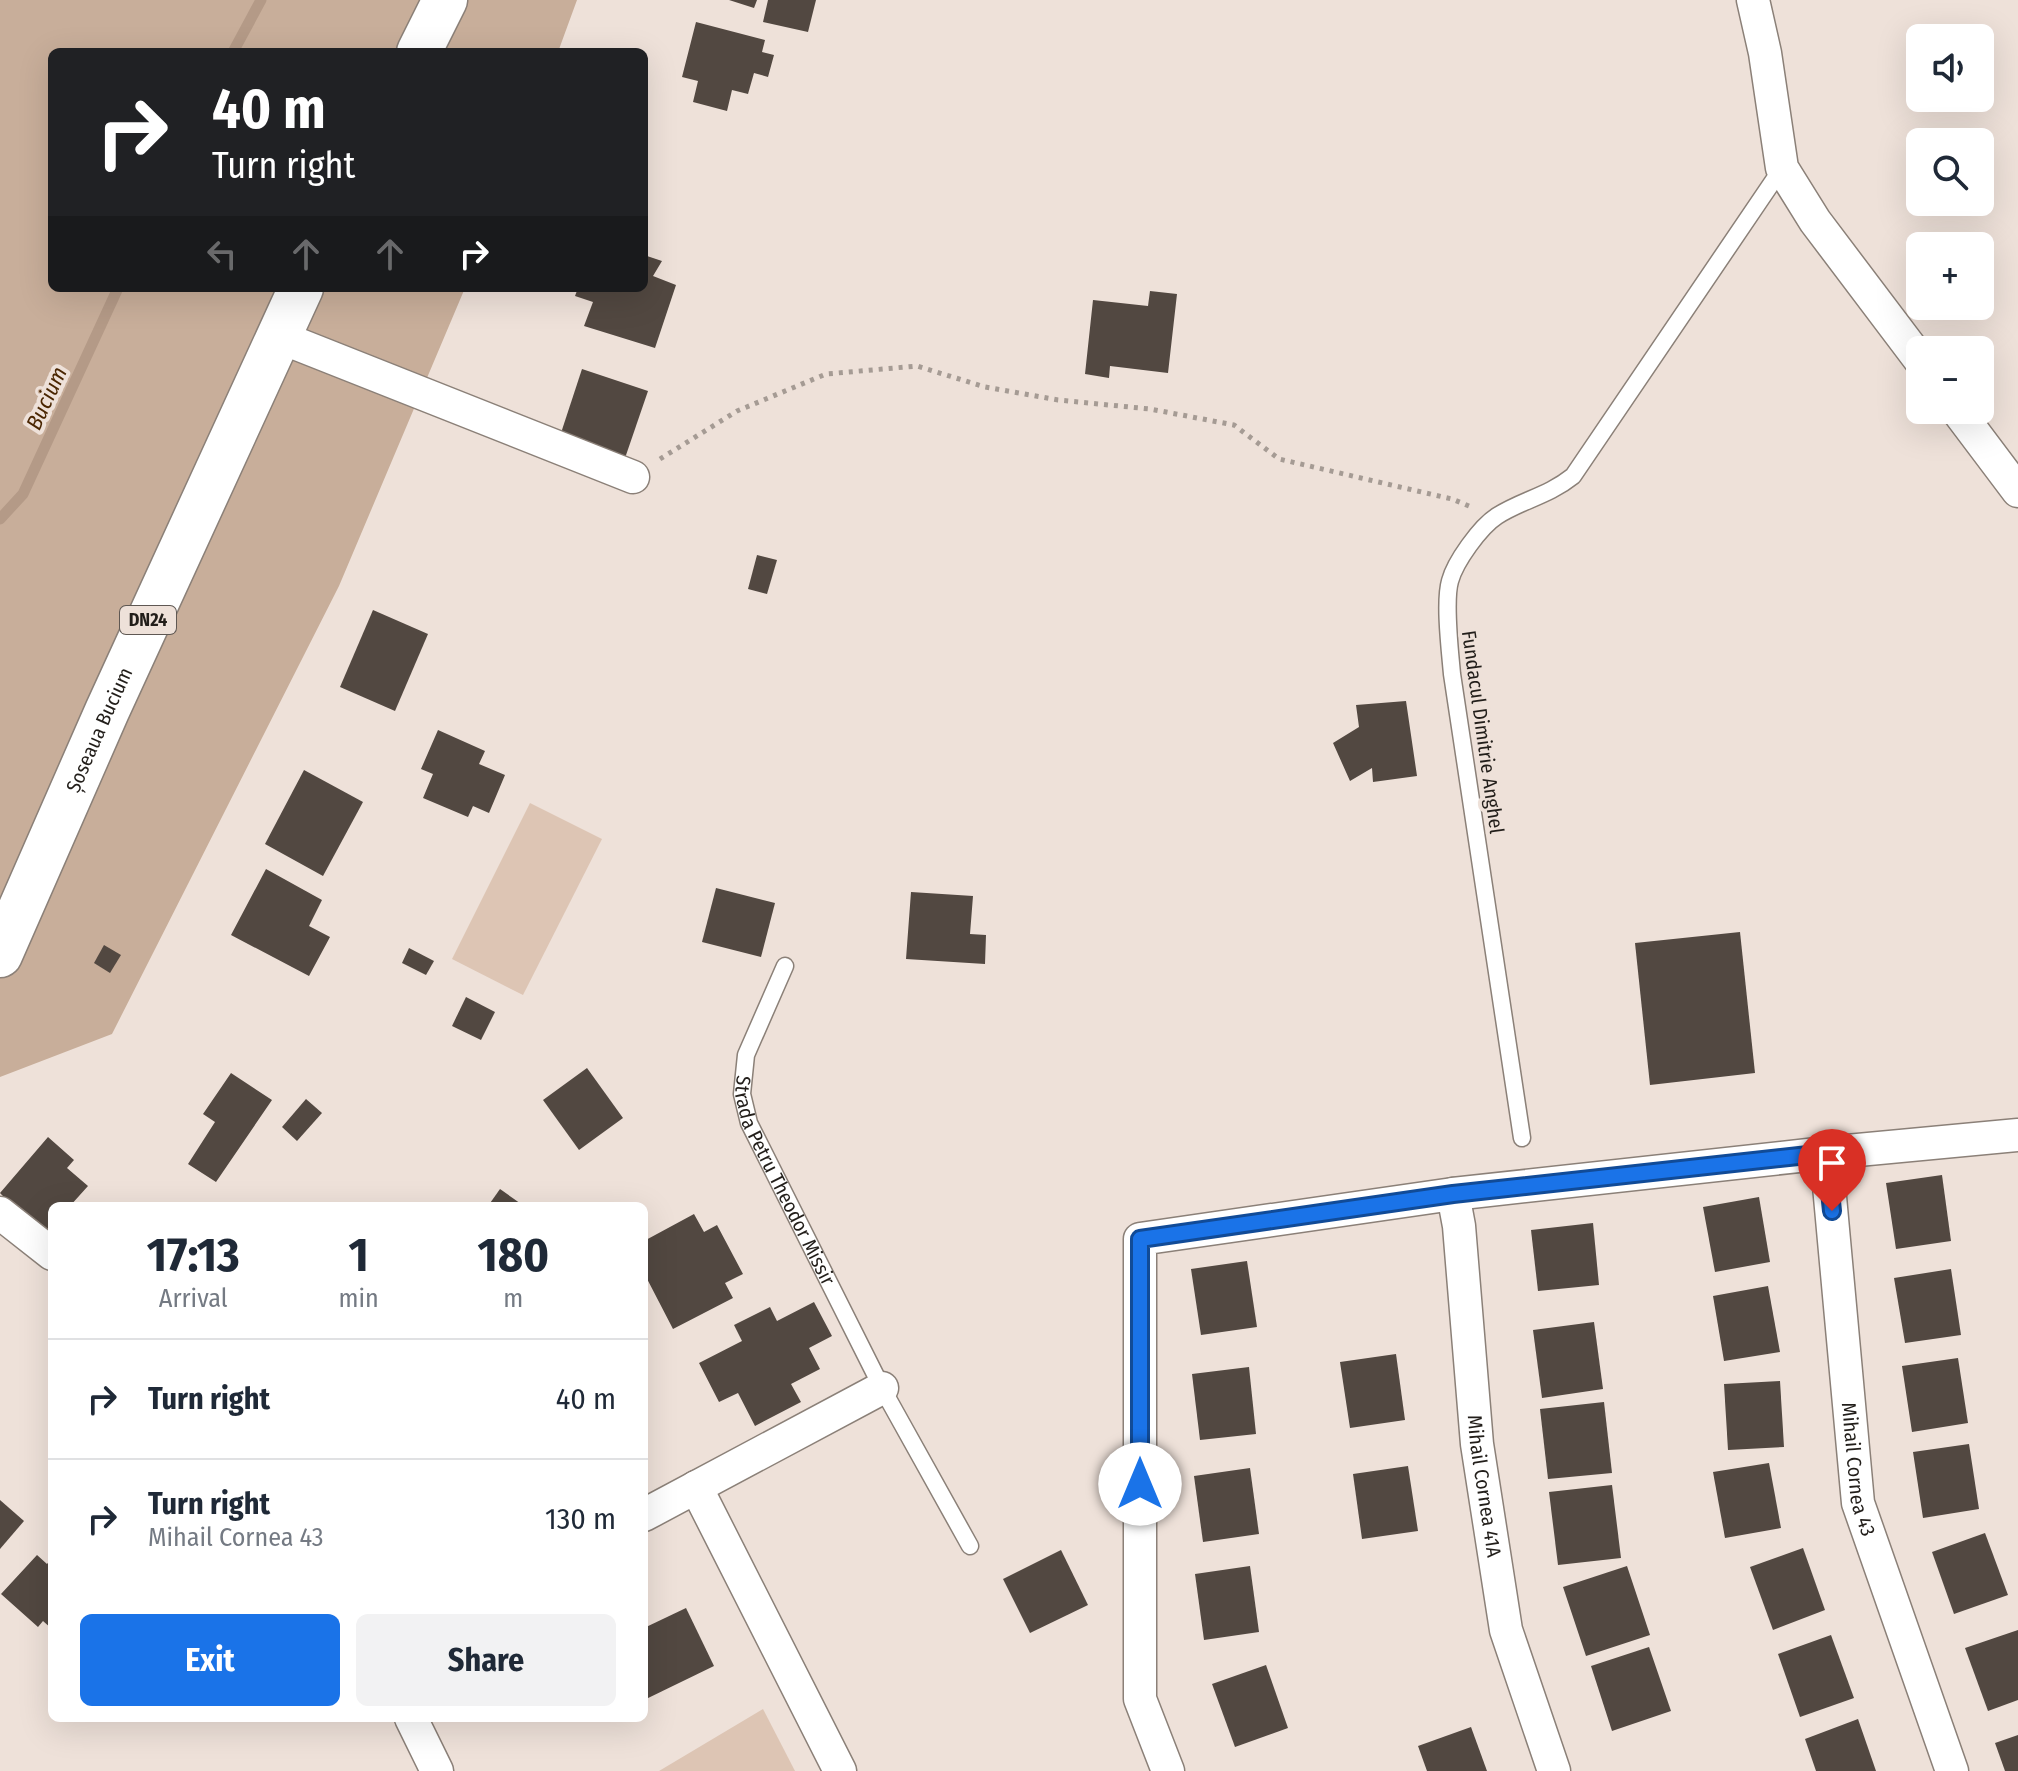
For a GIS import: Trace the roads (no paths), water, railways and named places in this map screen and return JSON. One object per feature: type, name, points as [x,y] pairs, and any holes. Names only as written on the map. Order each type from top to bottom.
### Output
[{"type":"main road","points":[[421,48],[445,0]]},
{"type":"main road","name":"Șoseaua Bucium","points":[[0,955],[299,292]]},
{"type":"street","points":[[1753,0],[1765,53],[1782,168],[1815,221],[1906,341]]},
{"type":"street","points":[[277,336],[633,477]]},
{"type":"street","points":[[1968,424],[2018,491]]},
{"type":"street","points":[[1168,1771],[1140,1699],[1140,1239],[1453,1194],[2018,1135]]},
{"type":"street","name":"Mihail Cornea 43","points":[[1826,1153],[1858,1503],[1952,1771]]},
{"type":"street","name":"Mihail Cornea 41A","points":[[1453,1194],[1459,1226],[1477,1444],[1506,1630],[1554,1771]]},
{"type":"street","points":[[0,1213],[48,1251]]},
{"type":"street","points":[[648,1513],[882,1388]]},
{"type":"street","points":[[696,1487],[840,1771]]},
{"type":"street","points":[[413,1722],[437,1771]]},
{"type":"lane","name":"Fundacul Dimitrie Anghel","points":[[1522,1138],[1452,674],[1448,630],[1450,581],[1474,536],[1496,516],[1555,490],[1573,476],[1782,168]]},
{"type":"lane","name":"Strada Petru Theodor Missir","points":[[785,966],[746,1055],[742,1094],[749,1123],[882,1388],[970,1546]]},
{"type":"waterway","name":"Bucium","points":[[235,48],[261,0]]},
{"type":"waterway","name":"Bucium","points":[[0,519],[23,494],[116,292]]}]
